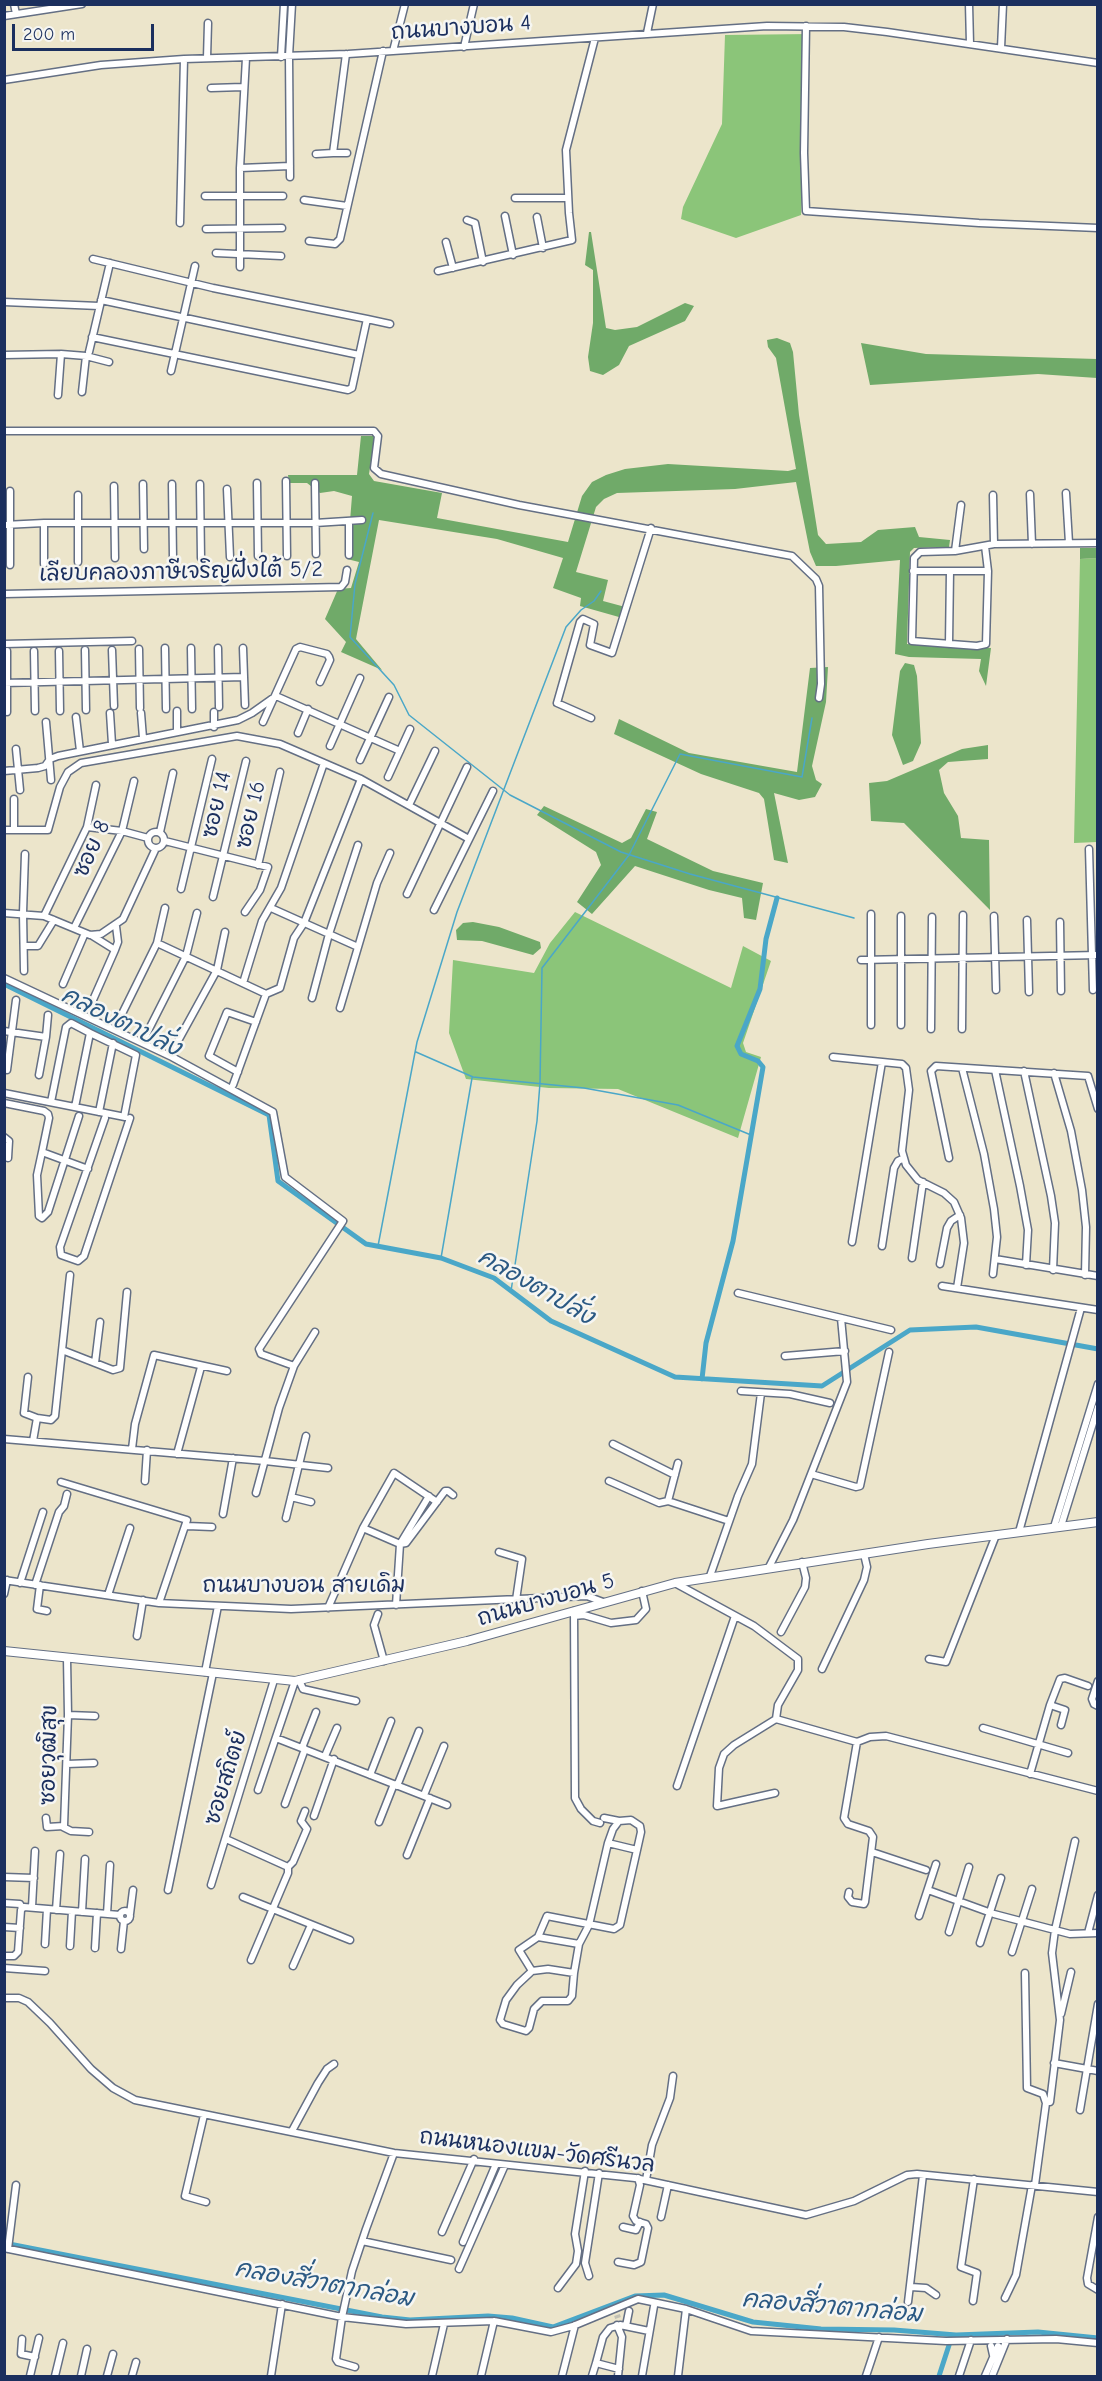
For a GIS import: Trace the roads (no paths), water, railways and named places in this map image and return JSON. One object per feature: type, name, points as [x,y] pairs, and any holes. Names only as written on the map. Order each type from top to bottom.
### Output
[{"type":"main road","name":"ถนนบางบอน 5","points":[[4,1651],[274,1680],[297,1680],[467,1641],[688,1580],[802,1562],[1098,1522]]},
{"type":"street","points":[[14,4],[15,14]]},
{"type":"street","points":[[4,16],[40,8],[81,4]]},
{"type":"street","points":[[281,57],[284,4]]},
{"type":"street","points":[[290,177],[289,56],[292,4]]},
{"type":"street","points":[[393,51],[405,4]]},
{"type":"street","points":[[464,47],[474,4]]},
{"type":"street","points":[[647,33],[653,4]]},
{"type":"street","points":[[969,4],[970,44]]},
{"type":"street","points":[[1001,48],[1003,4]]},
{"type":"street","points":[[207,58],[208,22]]},
{"type":"street","name":"ถนนบางบอน 4","points":[[4,80],[101,65],[184,59],[346,54],[767,26],[806,26],[887,32],[1098,63]]},
{"type":"street","points":[[806,26],[804,153],[806,211],[979,223],[1098,228]]},
{"type":"street","points":[[438,271],[572,240],[567,146],[595,38]]},
{"type":"street","points":[[309,241],[337,243],[340,239],[384,51]]},
{"type":"street","points":[[333,153],[346,54]]},
{"type":"street","points":[[240,267],[240,168],[246,58]]},
{"type":"street","points":[[180,223],[184,59]]},
{"type":"street","points":[[211,88],[243,87]]},
{"type":"street","points":[[316,154],[346,153]]},
{"type":"street","points":[[240,168],[290,166]]},
{"type":"street","points":[[205,196],[283,196]]},
{"type":"street","points":[[515,198],[568,198]]},
{"type":"street","points":[[304,200],[347,206]]},
{"type":"street","points":[[505,216],[513,255]]},
{"type":"street","points":[[537,217],[543,248]]},
{"type":"street","points":[[467,220],[475,223],[483,262]]},
{"type":"street","points":[[207,230],[282,228]]},
{"type":"street","points":[[447,242],[453,268]]},
{"type":"street","points":[[216,253],[281,256]]},
{"type":"street","points":[[93,260],[191,283],[390,324]]},
{"type":"street","points":[[82,392],[87,354],[110,263]]},
{"type":"street","points":[[171,370],[195,266]]},
{"type":"street","points":[[4,302],[100,303],[184,318],[359,355]]},
{"type":"street","points":[[92,337],[348,390],[352,388],[367,319]]},
{"type":"street","points":[[58,395],[61,354]]},
{"type":"street","points":[[4,355],[87,354],[109,362]]},
{"type":"street","points":[[4,432],[374,431],[378,436],[374,468],[381,474],[519,505],[651,528],[797,559],[819,586],[821,687],[819,698]]},
{"type":"street","points":[[286,481],[287,556]]},
{"type":"street","points":[[257,483],[258,556]]},
{"type":"street","points":[[315,483],[316,554]]},
{"type":"street","points":[[143,484],[144,549]]},
{"type":"street","points":[[172,484],[173,558]]},
{"type":"street","points":[[200,484],[201,558]]},
{"type":"street","points":[[114,486],[115,558]]},
{"type":"street","points":[[227,489],[230,557]]},
{"type":"street","points":[[10,491],[7,523],[10,565]]},
{"type":"street","points":[[1066,493],[1069,543]]},
{"type":"street","points":[[1030,494],[1032,544]]},
{"type":"street","points":[[78,495],[78,561]]},
{"type":"street","points":[[993,495],[994,544]]},
{"type":"street","points":[[955,552],[961,505]]},
{"type":"street","points":[[7,523],[315,523],[362,520]]},
{"type":"street","points":[[349,521],[349,555]]},
{"type":"street","points":[[44,523],[44,564]]},
{"type":"street","points":[[591,718],[557,703],[580,622],[583,619],[594,624],[590,645],[612,653],[651,528]]},
{"type":"street","points":[[985,546],[988,571],[986,644],[977,646],[912,641],[916,554],[955,552],[994,544],[1098,543]]},
{"type":"street","name":"เลียบคลองภาษีเจริญฝั่งใต้ 5/2","points":[[4,594],[341,587],[345,582],[347,570]]},
{"type":"street","points":[[914,571],[988,571]]},
{"type":"street","points":[[949,644],[950,571]]},
{"type":"street","points":[[7,712],[6,648],[132,640]]},
{"type":"street","points":[[165,648],[166,709]]},
{"type":"street","points":[[191,648],[192,709]]},
{"type":"street","points":[[214,727],[218,648]]},
{"type":"street","points":[[243,648],[245,705]]},
{"type":"street","points":[[263,722],[294,653],[300,648],[327,654],[330,657],[320,682]]},
{"type":"street","points":[[139,649],[143,738]]},
{"type":"street","points":[[85,650],[86,710]]},
{"type":"street","points":[[112,650],[114,706]]},
{"type":"street","points":[[34,651],[35,711]]},
{"type":"street","points":[[59,651],[60,711]]},
{"type":"street","points":[[6,682],[244,677]]},
{"type":"street","points":[[330,746],[360,678]]},
{"type":"street","points":[[276,696],[400,752]]},
{"type":"street","points":[[4,771],[38,768],[50,759],[112,744],[214,727],[252,713],[276,696]]},
{"type":"street","points":[[360,760],[389,697]]},
{"type":"street","points":[[298,733],[308,709]]},
{"type":"street","points":[[177,711],[177,732]]},
{"type":"street","points":[[110,713],[112,744]]},
{"type":"street","points":[[76,717],[80,751]]},
{"type":"street","points":[[46,722],[51,780]]},
{"type":"street","points":[[388,777],[410,729]]},
{"type":"street","points":[[4,830],[48,830],[60,787],[68,772],[81,763],[237,736],[280,744],[362,779],[469,839]]},
{"type":"street","points":[[16,749],[20,790]]},
{"type":"street","points":[[409,805],[435,751]]},
{"type":"street","points":[[181,889],[212,759]]},
{"type":"street","name":"ซอย 14","points":[[213,897],[246,761]]},
{"type":"street","points":[[243,983],[262,921],[281,888],[324,763]]},
{"type":"street","points":[[407,894],[466,767]]},
{"type":"street","name":"ซอย 16","points":[[258,865],[280,772]]},
{"type":"street","points":[[173,773],[160,832],[165,841],[268,867],[260,890],[245,912]]},
{"type":"street","points":[[233,1085],[266,994],[280,988],[294,938],[304,923],[362,779]]},
{"type":"street","name":"ซอย 8","points":[[74,928],[122,831],[134,781]]},
{"type":"street","points":[[44,916],[87,827],[96,785]]},
{"type":"street","points":[[434,910],[493,790]]},
{"type":"street","points":[[14,799],[15,830]]},
{"type":"street","points":[[87,827],[122,831],[148,838]]},
{"type":"street","points":[[148,838],[154,832],[160,832]]},
{"type":"street","points":[[148,838],[150,846],[156,848],[161,847],[165,841]]},
{"type":"street","points":[[312,998],[329,934],[358,845]]},
{"type":"street","points":[[87,934],[101,934],[116,926],[123,919],[156,848]]},
{"type":"street","points":[[1089,849],[1095,955],[1093,990]]},
{"type":"street","points":[[340,1008],[377,884],[390,853]]},
{"type":"street","points":[[24,971],[25,854]]},
{"type":"street","points":[[117,1024],[157,943],[165,908]]},
{"type":"street","points":[[271,908],[358,947]]},
{"type":"street","points":[[4,913],[44,916],[87,934],[115,950]]},
{"type":"street","points":[[145,1037],[186,956],[197,913]]},
{"type":"street","points":[[871,914],[871,1025]]},
{"type":"street","points":[[962,1029],[963,915]]},
{"type":"street","points":[[901,916],[901,1025]]},
{"type":"street","points":[[994,916],[996,990]]},
{"type":"street","points":[[931,1029],[932,917]]},
{"type":"street","points":[[25,946],[38,946],[54,920]]},
{"type":"street","points":[[1027,920],[1029,992]]},
{"type":"street","points":[[1060,922],[1061,991]]},
{"type":"street","points":[[89,1009],[118,942],[116,926]]},
{"type":"street","points":[[173,1050],[217,970],[225,932]]},
{"type":"street","points":[[63,984],[87,934]]},
{"type":"street","points":[[157,943],[266,994]]},
{"type":"street","points":[[861,960],[1095,955]]},
{"type":"street","points":[[4,978],[172,1057],[273,1112],[285,1177],[341,1224],[259,1349],[261,1354],[294,1366]]},
{"type":"street","points":[[7,1070],[8,1032],[16,1000]]},
{"type":"street","points":[[238,1072],[209,1056],[227,1012],[256,1022]]},
{"type":"street","points":[[39,1075],[48,1015]]},
{"type":"street","points":[[51,1102],[66,1027],[71,1023],[136,1055],[128,1118],[84,1256],[78,1261],[63,1257],[60,1251],[105,1118]]},
{"type":"street","points":[[8,1032],[46,1036]]},
{"type":"street","points":[[75,1107],[90,1033]]},
{"type":"street","points":[[99,1112],[113,1043]]},
{"type":"street","points":[[833,1057],[902,1064],[906,1068],[909,1090],[902,1151],[906,1165],[918,1180],[944,1193],[954,1202],[960,1215],[964,1243],[957,1288]]},
{"type":"street","points":[[852,1242],[882,1062]]},
{"type":"street","points":[[949,1158],[931,1071],[936,1066],[1088,1076],[1095,1085],[1098,1109]]},
{"type":"street","points":[[962,1068],[984,1154],[994,1209],[997,1237],[993,1275]]},
{"type":"street","points":[[995,1070],[1028,1230],[1026,1265]]},
{"type":"street","points":[[1024,1071],[1055,1223],[1053,1270]]},
{"type":"street","points":[[1054,1073],[1071,1131],[1082,1190],[1086,1227],[1085,1275]]},
{"type":"street","points":[[4,1093],[128,1118]]},
{"type":"street","points":[[4,1103],[44,1111],[48,1114],[37,1175],[40,1217],[44,1217],[48,1212],[79,1116]]},
{"type":"street","points":[[4,1137],[9,1141],[8,1158]]},
{"type":"street","points":[[42,1152],[88,1169]]},
{"type":"street","points":[[882,1246],[894,1168],[898,1161],[904,1158]]},
{"type":"street","points":[[912,1258],[923,1182]]},
{"type":"street","points":[[940,1264],[947,1228],[951,1221],[960,1215]]},
{"type":"street","points":[[994,1259],[1098,1276]]},
{"type":"street","points":[[28,1377],[24,1413],[51,1420],[55,1416],[70,1275]]},
{"type":"street","points":[[942,1286],[1098,1310]]},
{"type":"street","points":[[62,1350],[112,1370],[120,1368],[127,1292]]},
{"type":"street","points":[[738,1293],[891,1330]]},
{"type":"street","points":[[1019,1532],[1081,1308]]},
{"type":"street","points":[[769,1567],[793,1520],[847,1382],[841,1318]]},
{"type":"street","points":[[95,1363],[100,1322]]},
{"type":"street","points":[[256,1493],[279,1408],[294,1366],[315,1332]]},
{"type":"street","points":[[785,1356],[845,1351]]},
{"type":"street","points":[[811,1474],[856,1487],[860,1486],[889,1352]]},
{"type":"street","points":[[132,1449],[135,1424],[154,1355],[227,1371]]},
{"type":"street","points":[[177,1454],[201,1367]]},
{"type":"street","points":[[1058,1526],[1090,1421],[1098,1384]]},
{"type":"street","points":[[741,1391],[790,1394],[831,1403]]},
{"type":"street","points":[[710,1576],[752,1464],[761,1393]]},
{"type":"street","points":[[1090,1421],[1098,1407]]},
{"type":"street","points":[[33,1441],[37,1418]]},
{"type":"street","points":[[286,1518],[306,1436]]},
{"type":"street","points":[[4,1439],[328,1468]]},
{"type":"street","points":[[613,1444],[675,1474]]},
{"type":"street","points":[[145,1481],[147,1450]]},
{"type":"street","points":[[222,1514],[233,1458]]},
{"type":"street","points":[[668,1501],[678,1463]]},
{"type":"street","points":[[328,1608],[363,1528],[394,1473],[436,1502]]},
{"type":"street","points":[[609,1481],[659,1503],[668,1501],[729,1521]]},
{"type":"street","points":[[62,1482],[185,1519],[188,1522],[159,1603]]},
{"type":"street","points":[[363,1528],[400,1544],[410,1541],[445,1491],[453,1495]]},
{"type":"street","points":[[47,1611],[38,1609],[38,1585],[59,1512],[67,1494]]},
{"type":"street","points":[[396,1605],[400,1544],[429,1496]]},
{"type":"street","points":[[291,1497],[311,1502]]},
{"type":"street","points":[[20,1583],[44,1512]]},
{"type":"street","points":[[187,1526],[213,1527]]},
{"type":"street","points":[[108,1595],[130,1528]]},
{"type":"street","points":[[929,1659],[946,1662],[996,1535]]},
{"type":"street","points":[[499,1552],[522,1559],[516,1600]]},
{"type":"street","points":[[822,1669],[864,1580],[867,1567],[864,1554]]},
{"type":"street","points":[[781,1632],[805,1587],[806,1578],[802,1562]]},
{"type":"street","points":[[4,1594],[6,1580]]},
{"type":"street","name":"ถนนบางบอน สายเดิม","points":[[6,1580],[159,1603],[291,1609],[587,1596],[603,1602]]},
{"type":"street","points":[[675,1583],[765,1633],[799,1662],[798,1670],[776,1711],[776,1719]]},
{"type":"street","points":[[532,1971],[519,1950],[538,1937],[547,1916],[614,1929],[620,1925],[641,1832],[640,1826],[631,1820],[602,1820],[590,1817],[581,1809],[575,1798],[574,1613],[611,1623],[636,1620],[646,1609],[642,1591]]},
{"type":"street","points":[[137,1636],[143,1600]]},
{"type":"street","points":[[168,1890],[209,1673],[218,1606]]},
{"type":"street","points":[[378,1614],[374,1625],[384,1661]]},
{"type":"street","points":[[677,1786],[735,1616]]},
{"type":"street","name":"ซอยวุฒิสุข","points":[[45,1818],[47,1827],[63,1827],[65,1822],[67,1658]]},
{"type":"street","points":[[1030,1774],[1060,1679],[1065,1678],[1091,1687]]},
{"type":"street","name":"ซอยสถิตย์","points":[[211,1886],[274,1680]]},
{"type":"street","points":[[297,1680],[303,1689],[356,1701]]},
{"type":"street","points":[[258,1790],[297,1680]]},
{"type":"street","points":[[1091,1687],[1098,1681]]},
{"type":"street","points":[[1091,1687],[1092,1699],[1098,1706]]},
{"type":"street","points":[[1050,1705],[1065,1710],[1061,1725]]},
{"type":"street","points":[[285,1804],[316,1712]]},
{"type":"street","points":[[68,1715],[95,1716]]},
{"type":"street","points":[[775,1793],[717,1806],[719,1768],[724,1754],[734,1744],[776,1719],[855,1741],[886,1736],[1098,1791]]},
{"type":"street","points":[[370,1775],[391,1721]]},
{"type":"street","points":[[325,1756],[337,1728]]},
{"type":"street","points":[[984,1728],[1068,1753]]},
{"type":"street","points":[[379,1822],[418,1731]]},
{"type":"street","points":[[276,1738],[447,1805]]},
{"type":"street","points":[[849,1892],[848,1897],[852,1902],[864,1904],[872,1852],[872,1833],[848,1824],[844,1818],[855,1741]]},
{"type":"street","points":[[406,1855],[444,1746]]},
{"type":"street","points":[[314,1816],[334,1760]]},
{"type":"street","points":[[67,1764],[94,1763]]},
{"type":"street","points":[[251,1960],[288,1873],[288,1867],[293,1862],[307,1828],[301,1821],[305,1811]]},
{"type":"street","points":[[602,1820],[613,1829]]},
{"type":"street","points":[[574,1973],[548,1969],[532,1971],[517,1985],[506,2000],[500,2020],[503,2024],[521,2031],[529,2028],[534,2009],[542,2001],[571,1999],[579,1944],[589,1925],[608,1843],[619,1821]]},
{"type":"street","points":[[63,1827],[71,1831],[90,1832]]},
{"type":"street","points":[[226,1839],[288,1867]]},
{"type":"street","points":[[1060,2020],[1052,1953],[1075,1841]]},
{"type":"street","points":[[608,1843],[637,1850]]},
{"type":"street","points":[[32,1907],[36,1851]]},
{"type":"street","points":[[872,1852],[926,1870]]},
{"type":"street","points":[[56,1910],[60,1854]]},
{"type":"street","points":[[82,1912],[85,1859]]},
{"type":"street","points":[[919,1916],[936,1864]]},
{"type":"street","points":[[107,1914],[110,1865]]},
{"type":"street","points":[[949,1932],[969,1868]]},
{"type":"street","points":[[4,1877],[34,1878]]},
{"type":"street","points":[[980,1943],[1000,1878]]},
{"type":"street","points":[[1012,1952],[1032,1888]]},
{"type":"street","points":[[22,1908],[107,1914],[129,1919],[133,1890]]},
{"type":"street","points":[[928,1890],[989,1912],[1070,1934],[1098,1933]]},
{"type":"street","points":[[1088,1934],[1098,1895]]},
{"type":"street","points":[[243,1897],[350,1940]]},
{"type":"street","points":[[4,1903],[20,1904],[22,1908],[18,1952],[14,1956],[4,1956]]},
{"type":"street","points":[[45,1944],[47,1909]]},
{"type":"street","points":[[70,1946],[72,1911]]},
{"type":"street","points":[[95,1948],[97,1913]]},
{"type":"street","points":[[121,1949],[122,1918]]},
{"type":"street","points":[[293,1966],[311,1925]]},
{"type":"street","points":[[4,1927],[20,1928]]},
{"type":"street","points":[[538,1937],[579,1944]]},
{"type":"street","points":[[4,1968],[45,1971]]},
{"type":"street","points":[[1050,2102],[1060,2020],[1071,1972]]},
{"type":"street","points":[[1005,2298],[1010,2293],[1016,2275],[1046,2103],[1043,2094],[1029,2090],[1027,2083],[1025,1973]]},
{"type":"street","name":"ถนนหนองแขม-วัดศรีนวล","points":[[4,1998],[19,1998],[36,2008],[91,2069],[125,2095],[144,2102],[204,2115],[394,2153],[474,2159],[496,2164],[638,2178],[806,2215],[854,2201],[907,2175],[1098,2192]]},
{"type":"street","points":[[1080,2110],[1098,2004]]},
{"type":"street","points":[[1054,2063],[1098,2071]]},
{"type":"street","points":[[292,2131],[327,2068],[334,2064]]},
{"type":"street","points":[[646,2180],[652,2145],[670,2098],[673,2076]]},
{"type":"street","points":[[204,2115],[185,2196],[206,2202]]},
{"type":"street","points":[[355,2367],[338,2362],[336,2359],[343,2315],[362,2241],[394,2153]]},
{"type":"street","points":[[442,2232],[474,2159]]},
{"type":"street","points":[[463,2242],[496,2164]]},
{"type":"street","points":[[459,2269],[505,2165]]},
{"type":"street","points":[[558,2289],[574,2267],[578,2257],[575,2234],[585,2171]]},
{"type":"street","points":[[589,2276],[585,2263],[599,2173]]},
{"type":"street","points":[[908,2302],[923,2175]]},
{"type":"street","points":[[618,2262],[634,2265],[641,2262],[648,2228],[646,2224],[636,2221],[633,2216],[640,2185],[638,2178]]},
{"type":"street","points":[[972,2301],[977,2273],[961,2267],[974,2180]]},
{"type":"street","points":[[16,2185],[12,2235],[7,2247],[282,2304],[406,2324],[494,2321],[551,2332],[607,2312]]},
{"type":"street","points":[[661,2217],[668,2185]]},
{"type":"street","points":[[1098,2217],[1087,2278],[1088,2284],[1098,2290]]},
{"type":"street","points":[[623,2227],[636,2230],[640,2222]]},
{"type":"street","points":[[362,2241],[451,2260]]},
{"type":"street","points":[[911,2287],[926,2288],[936,2295]]},
{"type":"street","points":[[592,2376],[603,2337],[638,2299],[686,2309],[751,2331],[971,2340],[995,2343],[1007,2338],[1078,2340],[1098,2343]]},
{"type":"street","points":[[271,2376],[282,2304]]},
{"type":"street","points":[[642,2376],[654,2306]]},
{"type":"street","points":[[678,2376],[686,2309]]},
{"type":"street","points":[[618,2321],[629,2311]]},
{"type":"street","points":[[607,2312],[618,2321],[649,2331]]},
{"type":"street","points":[[607,2312],[618,2321],[622,2337],[618,2376]]},
{"type":"street","points":[[481,2376],[494,2321]]},
{"type":"street","points":[[432,2376],[444,2324]]},
{"type":"street","points":[[562,2376],[575,2325]]},
{"type":"street","points":[[866,2376],[879,2337]]},
{"type":"street","points":[[30,2376],[39,2338]]},
{"type":"street","points":[[992,2376],[1007,2338]]},
{"type":"street","points":[[22,2339],[21,2354],[35,2357]]},
{"type":"street","points":[[959,2376],[971,2340]]},
{"type":"street","points":[[55,2376],[63,2343]]},
{"type":"street","points":[[985,2376],[995,2343]]},
{"type":"street","points":[[81,2376],[87,2349]]},
{"type":"street","points":[[107,2376],[112,2354]]},
{"type":"street","points":[[132,2376],[136,2362]]},
{"type":"street","points":[[596,2362],[619,2369]]},
{"type":"waterway","points":[[373,513],[355,584],[350,637],[394,685],[409,715],[510,795],[621,852],[690,874],[854,918]]},
{"type":"waterway","points":[[378,1246],[417,1042],[457,912],[566,627],[581,610],[594,601],[601,591]]},
{"type":"waterway","points":[[511,1291],[537,1121],[542,968],[629,855],[680,754],[802,777],[812,718]]},
{"type":"waterway","points":[[702,1379],[706,1343],[733,1241],[763,1067],[758,1061],[741,1054],[737,1046],[760,989],[766,939],[777,898]]},
{"type":"waterway","name":"คลองตาปลั่ง","points":[[4,984],[269,1115],[278,1181],[366,1244],[441,1258],[494,1278],[551,1321],[675,1377],[822,1386],[910,1330],[976,1327],[1098,1349]]},
{"type":"waterway","points":[[416,1052],[473,1077],[584,1088],[678,1105],[751,1135]]},
{"type":"waterway","points":[[441,1258],[472,1078]]},
{"type":"waterway","name":"คลองสี่วาตากล่อม","points":[[4,2243],[382,2317],[410,2320],[488,2316],[512,2318],[553,2327],[635,2296],[664,2295],[753,2322],[821,2329],[894,2330],[956,2335],[1038,2332],[1098,2338]]},
{"type":"waterway","points":[[939,2376],[951,2339]]}]
